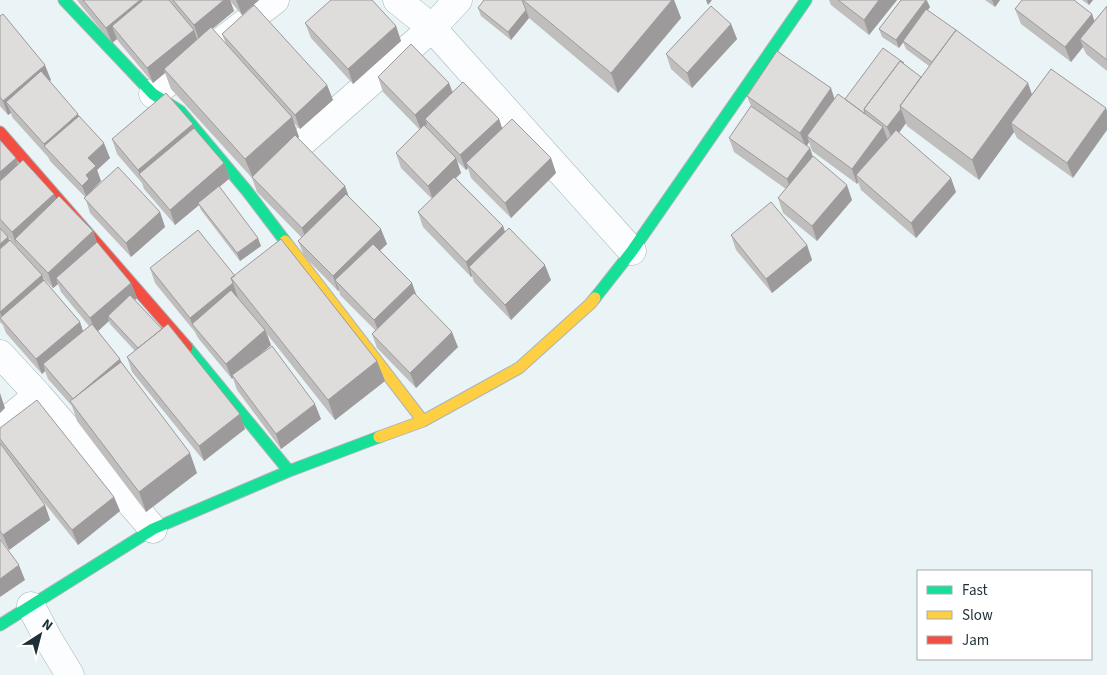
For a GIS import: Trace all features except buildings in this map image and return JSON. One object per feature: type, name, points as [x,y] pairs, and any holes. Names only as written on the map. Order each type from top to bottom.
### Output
[{"type":"street","points":[[64,0],[154,94],[180,111],[247,191],[424,421]]},
{"type":"street","points":[[154,94],[275,0]]},
{"type":"street","points":[[397,0],[432,28],[632,251]]},
{"type":"street","points":[[247,191],[432,28],[458,0]]},
{"type":"street","points":[[0,625],[153,529],[289,471],[424,421],[519,368],[590,304],[632,251],[803,1]]},
{"type":"street","points":[[0,132],[176,333],[289,471]]},
{"type":"street","points":[[0,354],[38,395],[153,529]]},
{"type":"street","points":[[0,426],[38,395]]},
{"type":"street","points":[[31,606],[70,675]]},
{"type":"traffic: fast","points":[[64,0],[153,94],[180,111],[247,191],[285,241]]},
{"type":"traffic: fast","points":[[595,298],[632,251],[806,0]]},
{"type":"traffic: fast","points":[[187,347],[289,471]]},
{"type":"traffic: fast","points":[[0,625],[153,529],[289,471],[379,437]]},
{"type":"traffic: slow","points":[[285,241],[423,421]]},
{"type":"traffic: slow","points":[[379,437],[423,421],[519,368],[595,298]]},
{"type":"traffic: jam","points":[[0,132],[187,347]]}]
